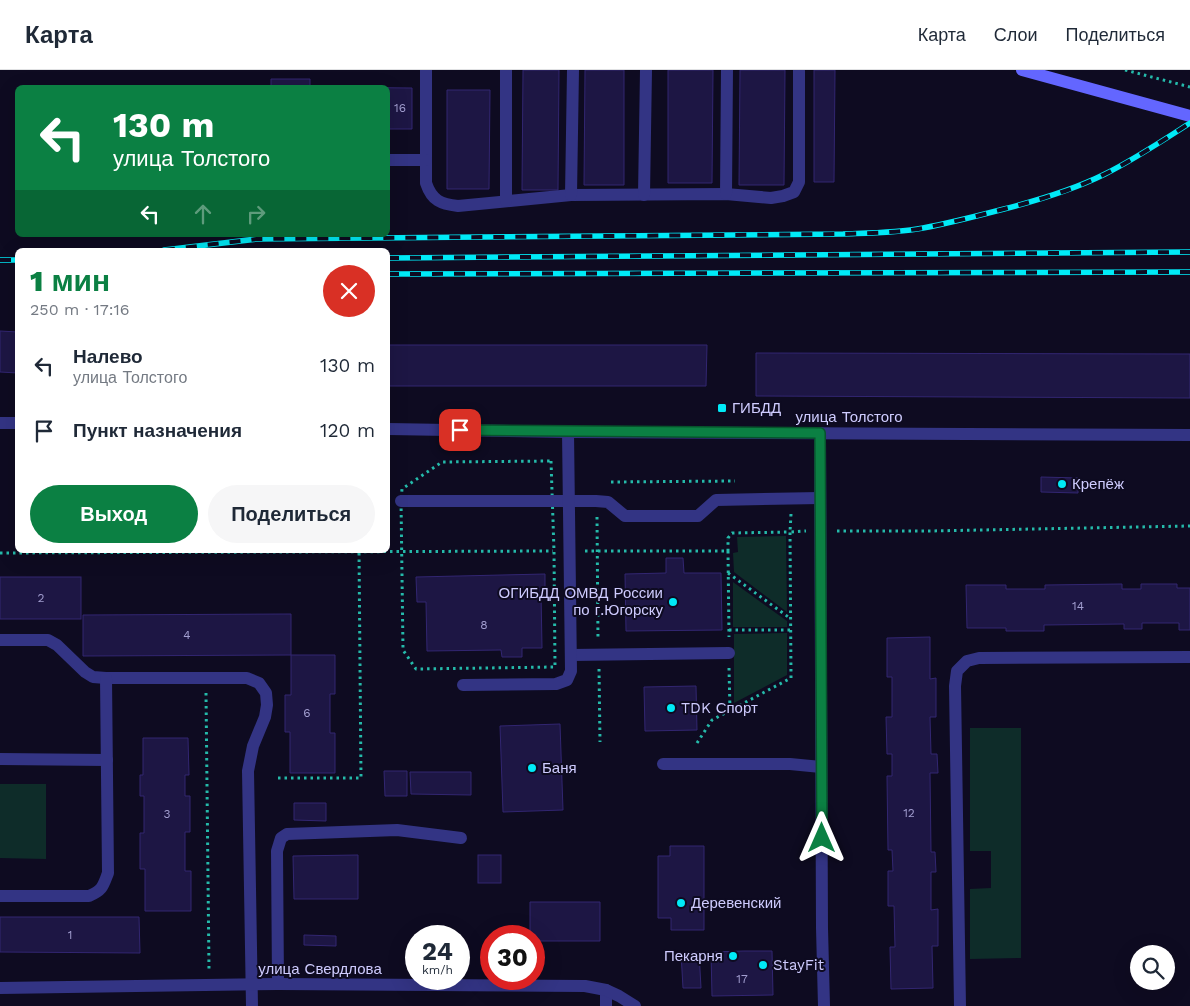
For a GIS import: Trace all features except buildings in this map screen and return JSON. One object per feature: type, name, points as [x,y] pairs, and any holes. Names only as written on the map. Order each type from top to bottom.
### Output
[{"type":"main road","points":[[1022,70],[1190,116]]},
{"type":"street","points":[[426,70],[426,184],[429,194],[437,200],[447,205],[458,206],[572,195],[726,194],[771,198],[794,192],[799,182],[799,71]]},
{"type":"street","points":[[506,70],[506,201]]},
{"type":"street","points":[[572,195],[573,70]]},
{"type":"street","points":[[644,195],[646,70]]},
{"type":"street","points":[[726,194],[727,70]]},
{"type":"street","points":[[390,160],[426,160]]},
{"type":"street","points":[[0,423],[15,423]]},
{"type":"street","name":"улица Толстого","points":[[390,429],[568,432],[1190,435]]},
{"type":"street","points":[[463,685],[556,684],[567,680],[571,671],[568,432]]},
{"type":"street","points":[[820,433],[824,1006]]},
{"type":"street","points":[[401,501],[596,501],[608,502],[625,516],[698,516],[716,500],[820,498]]},
{"type":"street","points":[[0,640],[48,640],[92,677],[247,678],[259,683],[266,694],[267,704],[252,746],[248,771],[252,1006]]},
{"type":"street","points":[[571,655],[729,653]]},
{"type":"street","points":[[960,1006],[955,686],[957,671],[967,661],[979,658],[1190,657]]},
{"type":"street","points":[[0,896],[89,896],[98,892],[104,884],[108,873],[106,678]]},
{"type":"street","points":[[0,759],[107,760]]},
{"type":"street","points":[[663,764],[790,764],[822,767]]},
{"type":"street","points":[[278,984],[277,851],[281,838],[287,834],[398,830],[461,838]]},
{"type":"street","name":"улица Свердлова","points":[[0,988],[278,984],[585,986],[606,990],[635,1006]]},
{"type":"street","points":[[606,990],[606,1006]]},
{"type":"path","points":[[1125,70],[1190,87]]},
{"type":"path","points":[[551,460],[552,501],[555,667],[416,669],[403,650],[402,489],[442,462],[551,460]]},
{"type":"path","points":[[611,482],[744,481]]},
{"type":"path","points":[[596,501],[600,742]]},
{"type":"path","points":[[730,710],[728,538],[732,532],[1190,526]]},
{"type":"path","points":[[697,743],[712,720],[791,678],[790,532]]},
{"type":"path","points":[[390,552],[728,551]]},
{"type":"path","points":[[0,553],[15,553]]},
{"type":"path","points":[[278,778],[361,778],[359,553]]},
{"type":"path","points":[[728,573],[791,619]]},
{"type":"path","points":[[729,630],[792,630]]},
{"type":"path","points":[[206,678],[209,986]]},
{"type":"green space","points":[[786,536],[787,612],[734,572],[733,553],[738,552],[737,537]]},
{"type":"green space","points":[[733,582],[787,621],[787,627],[733,627]]},
{"type":"green space","points":[[787,633],[787,675],[734,703],[734,634]]},
{"type":"green space","points":[[970,728],[1021,728],[1021,958],[970,959],[970,889],[991,888],[991,851],[970,851]]},
{"type":"green space","points":[[0,784],[46,784],[46,859],[0,858]]},
{"type":"railway","points":[[181,248],[257,239],[843,234],[903,231],[974,217],[1068,190],[1116,168],[1190,123]]},
{"type":"railway","points":[[390,258],[1190,252]]},
{"type":"railway","points":[[0,260],[15,260]]},
{"type":"railway","points":[[390,274],[1190,272]]},
{"type":"place","name":"ГИБДД","points":[[722,408]]},
{"type":"place","name":"Крепёж","points":[[1062,484]]},
{"type":"place","name":"ОГИБДД ОМВД России по г.Югорску","points":[[673,602]]},
{"type":"place","name":"TDK Спорт","points":[[671,708]]},
{"type":"place","name":"Баня","points":[[532,768]]},
{"type":"place","name":"Деревенский","points":[[681,903]]},
{"type":"place","name":"Пекарня","points":[[733,956]]},
{"type":"place","name":"StayFit","points":[[763,965]]},
{"type":"route","points":[[460,430],[820,433],[822,838]]}]
